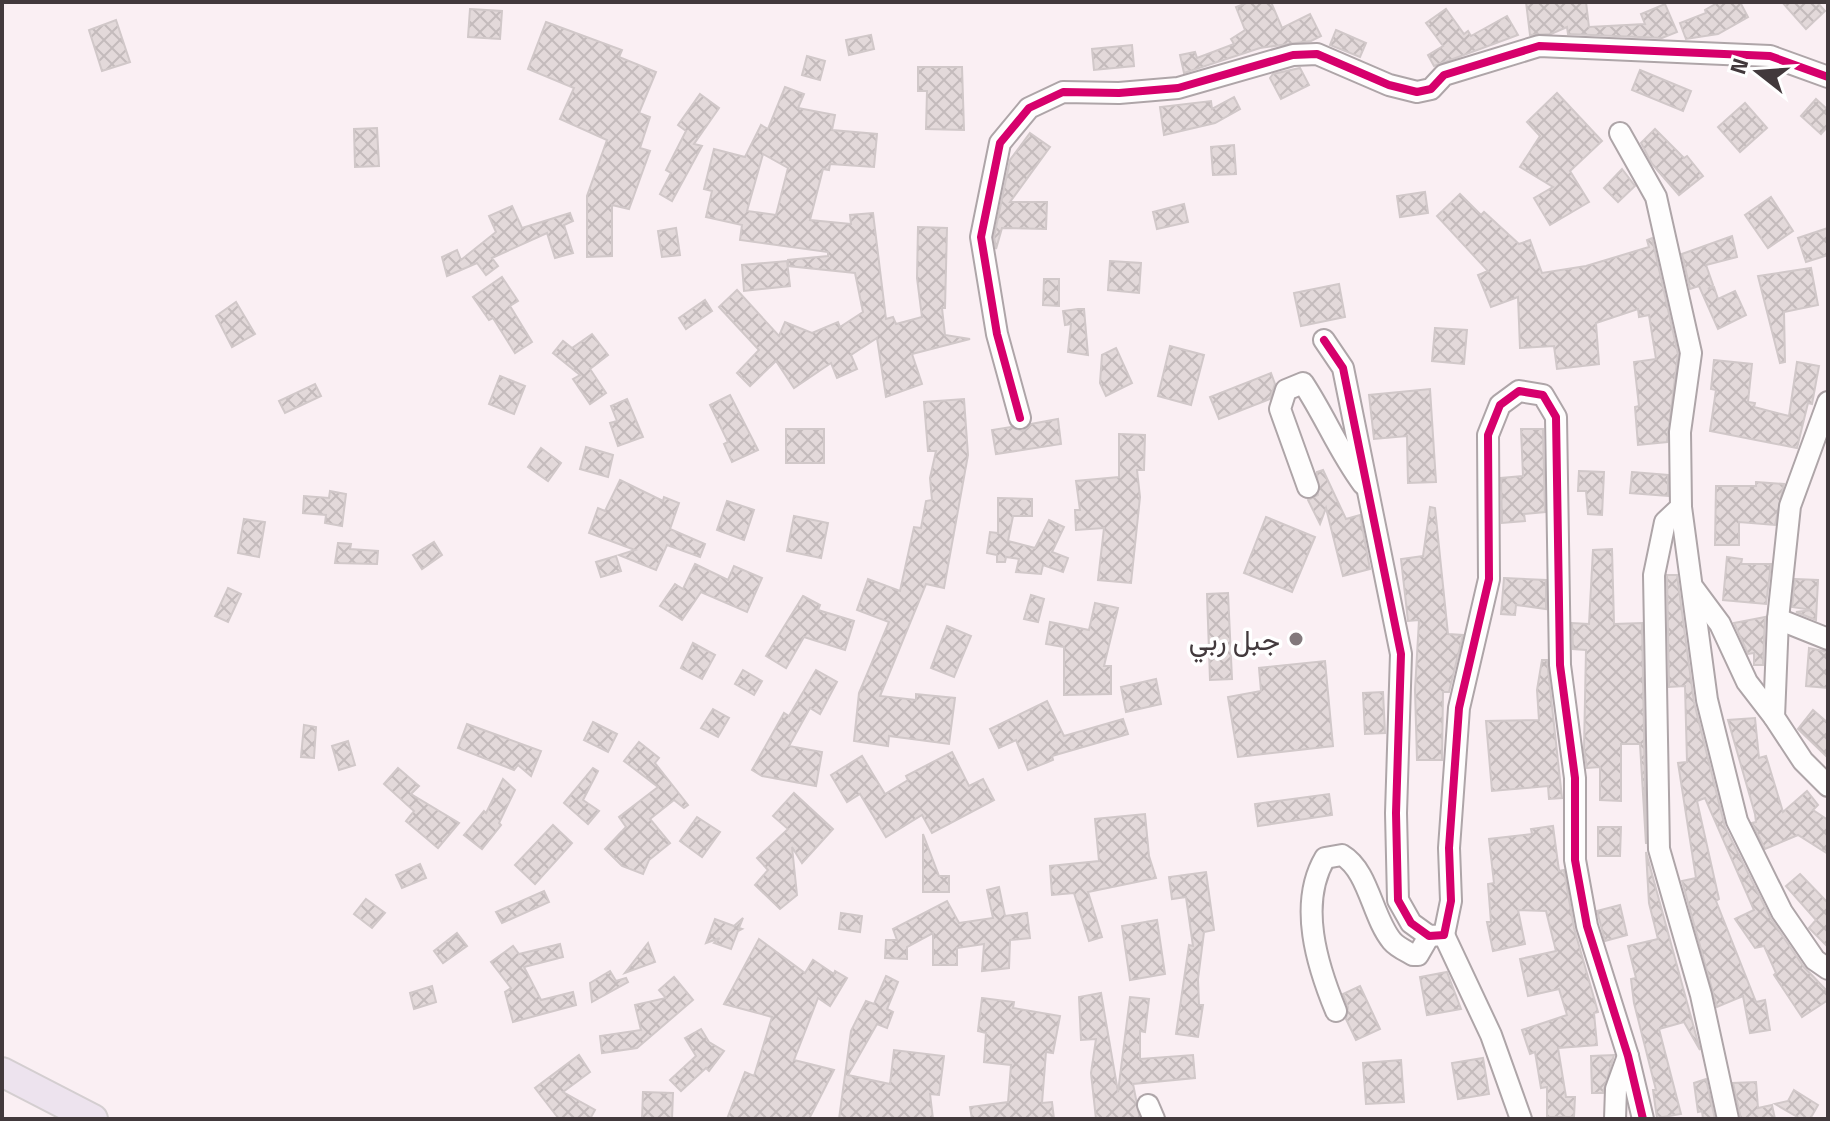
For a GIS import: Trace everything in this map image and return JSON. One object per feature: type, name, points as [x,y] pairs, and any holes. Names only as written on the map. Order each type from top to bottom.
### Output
[{"type":"highway","points":[[2,1072],[93,1119]]},
{"type":"street","points":[[1020,418],[997,334],[981,237],[1000,143],[1029,108],[1063,92],[1119,93],[1178,88],[1293,55],[1317,54],[1389,85],[1417,92],[1431,89],[1444,75],[1539,46],[1770,56],[1828,77]]},
{"type":"street","points":[[1620,133],[1656,197],[1691,353],[1680,432],[1681,507],[1707,700],[1737,821],[1782,912],[1815,960],[1828,969]]},
{"type":"street","points":[[1324,340],[1343,368],[1401,654],[1396,813],[1398,900],[1411,923],[1436,935],[1491,1035],[1521,1119]]},
{"type":"street","points":[[1308,487],[1280,409],[1286,390],[1303,383],[1325,415],[1341,454],[1366,487]]},
{"type":"street","points":[[1336,1011],[1322,978],[1310,906],[1316,873],[1325,858],[1342,855],[1354,862],[1372,907],[1393,942],[1413,955],[1418,955],[1436,935],[1451,901],[1449,848],[1459,708],[1489,579],[1488,435],[1500,405],[1519,391],[1543,395],[1556,417],[1560,665],[1575,778],[1575,860],[1587,926],[1628,1056],[1643,1119]]},
{"type":"street","points":[[1774,717],[1778,619],[1790,506],[1828,402]]},
{"type":"street","points":[[1681,507],[1665,522],[1654,575],[1659,849],[1701,995],[1728,1119]]},
{"type":"street","points":[[1693,587],[1720,624],[1747,682],[1803,761],[1828,786]]},
{"type":"street","points":[[1778,619],[1828,639]]},
{"type":"street","points":[[1615,1119],[1616,1089],[1628,1056]]},
{"type":"building","points":[[1249,2],[1271,2],[1282,28],[1310,14],[1321,36],[1311,41],[1260,48],[1184,73],[1180,55],[1195,52],[1197,58],[1234,44],[1231,39],[1245,30],[1236,7]]},
{"type":"building","points":[[1526,2],[1586,2],[1589,27],[1645,24],[1641,14],[1665,4],[1677,32],[1662,38],[1568,34],[1567,27],[1551,34],[1530,35]]},
{"type":"building","points":[[1719,2],[1740,2],[1748,17],[1718,34],[1686,39],[1680,23],[1706,13],[1705,10]]},
{"type":"building","points":[[1782,2],[1817,2],[1825,11],[1806,29]]},
{"type":"building","points":[[470,9],[502,11],[500,39],[468,37]]},
{"type":"building","points":[[1446,9],[1464,34],[1468,31],[1471,36],[1507,16],[1518,35],[1434,66],[1428,55],[1443,46],[1426,23]]},
{"type":"building","points":[[116,20],[130,62],[102,71],[89,30]]},
{"type":"building","points":[[546,22],[622,50],[619,57],[656,72],[639,113],[650,117],[640,148],[650,151],[629,209],[612,205],[612,256],[587,257],[587,196],[607,140],[560,119],[574,88],[528,69]]},
{"type":"building","points":[[1336,30],[1366,43],[1360,57],[1330,45]]},
{"type":"building","points":[[871,35],[874,49],[849,55],[846,40]]},
{"type":"building","points":[[1132,45],[1134,66],[1094,70],[1092,49]]},
{"type":"building","points":[[807,56],[825,61],[820,80],[802,75]]},
{"type":"building","points":[[918,67],[962,67],[964,130],[926,129],[927,91],[918,91]]},
{"type":"building","points":[[1300,68],[1309,85],[1281,99],[1270,78],[1273,74]]},
{"type":"building","points":[[1640,70],[1691,91],[1683,111],[1632,90]]},
{"type":"building","points":[[785,87],[804,94],[798,108],[835,115],[832,130],[877,134],[874,167],[830,164],[829,170],[823,169],[810,220],[851,224],[850,215],[873,213],[886,319],[893,317],[896,324],[922,317],[917,278],[918,227],[947,228],[945,308],[942,308],[945,335],[970,339],[912,354],[922,384],[886,397],[877,338],[851,355],[857,369],[837,378],[831,363],[794,388],[776,361],[750,386],[737,373],[759,350],[719,307],[737,290],[779,336],[785,322],[812,333],[838,322],[840,327],[863,312],[855,273],[788,266],[788,260],[828,256],[828,252],[740,240],[742,225],[706,217],[712,191],[704,189],[714,149],[745,157],[761,125],[768,129]],"holes":[[[763,154],[788,168],[776,215],[747,211]]]},
{"type":"building","points":[[1557,93],[1602,141],[1570,171],[1589,202],[1550,225],[1534,198],[1553,187],[1520,167],[1540,136],[1527,122]]},
{"type":"building","points":[[700,94],[719,108],[694,144],[702,146],[672,201],[660,194],[671,173],[666,170],[686,131],[678,125]]},
{"type":"building","points":[[1234,97],[1240,109],[1215,123],[1164,135],[1160,107],[1211,101],[1212,109]]},
{"type":"building","points":[[1816,99],[1828,110],[1828,126],[1821,134],[1801,116]]},
{"type":"building","points":[[1745,103],[1767,128],[1740,152],[1718,127]]},
{"type":"building","points":[[377,128],[379,166],[355,167],[354,129]]},
{"type":"building","points":[[1655,129],[1684,158],[1687,156],[1703,176],[1679,195],[1652,164],[1641,143]]},
{"type":"building","points":[[1030,133],[1050,147],[1010,202],[1047,202],[1046,229],[1002,228],[996,249],[994,237],[1010,160]]},
{"type":"building","points":[[1234,145],[1236,174],[1213,175],[1211,147]]},
{"type":"building","points":[[1622,169],[1635,186],[1618,202],[1604,188]]},
{"type":"building","points":[[1425,192],[1428,213],[1400,217],[1397,196]]},
{"type":"building","points":[[1460,194],[1481,215],[1484,212],[1519,244],[1530,240],[1542,273],[1586,266],[1649,247],[1647,240],[1652,238],[1678,354],[1667,442],[1638,445],[1635,407],[1639,406],[1634,362],[1656,359],[1649,315],[1639,317],[1638,309],[1596,323],[1599,364],[1557,369],[1554,346],[1520,348],[1518,297],[1491,307],[1478,275],[1488,271],[1437,216]]},
{"type":"building","points":[[1771,197],[1793,231],[1768,248],[1745,215]]},
{"type":"building","points":[[1184,204],[1188,222],[1157,229],[1153,212]]},
{"type":"building","points":[[512,206],[522,228],[570,213],[573,221],[564,225],[573,253],[555,258],[547,233],[492,258],[498,266],[486,275],[477,263],[447,276],[442,257],[457,250],[461,260],[496,232],[489,216]]},
{"type":"building","points":[[676,228],[680,255],[662,257],[658,231]]},
{"type":"building","points":[[1828,228],[1828,255],[1806,262],[1798,238]]},
{"type":"building","points":[[1732,236],[1737,257],[1706,265],[1713,285],[1708,289],[1714,287],[1718,299],[1735,291],[1746,315],[1718,329],[1699,286],[1690,289],[1682,254]]},
{"type":"building","points":[[787,261],[790,286],[744,291],[742,265]]},
{"type":"building","points":[[1110,261],[1141,263],[1139,293],[1108,290]]},
{"type":"building","points":[[1811,268],[1818,305],[1784,312],[1785,362],[1780,363],[1758,276]]},
{"type":"building","points":[[502,277],[518,301],[510,306],[532,342],[515,353],[493,318],[489,320],[473,297]]},
{"type":"building","points":[[1044,279],[1059,279],[1059,306],[1043,305]]},
{"type":"building","points":[[1339,284],[1345,317],[1301,326],[1294,293]]},
{"type":"building","points":[[705,300],[712,311],[686,329],[679,318]]},
{"type":"building","points":[[236,302],[255,334],[232,347],[216,316]]},
{"type":"building","points":[[1084,309],[1088,355],[1068,352],[1071,324],[1065,325],[1063,311]]},
{"type":"building","points":[[1435,328],[1467,330],[1464,364],[1432,361]]},
{"type":"building","points":[[592,334],[608,355],[590,369],[606,393],[590,404],[573,379],[580,375],[553,353],[563,341],[572,348]]},
{"type":"building","points":[[1170,346],[1204,355],[1191,405],[1158,396]]},
{"type":"building","points":[[1116,348],[1132,383],[1106,396],[1100,383],[1102,355]]},
{"type":"building","points":[[1714,360],[1752,364],[1748,402],[1755,403],[1754,407],[1789,416],[1797,362],[1819,366],[1812,404],[1808,403],[1797,448],[1710,431],[1716,390],[1711,389]]},
{"type":"building","points":[[1271,373],[1275,384],[1270,399],[1219,419],[1210,397]]},
{"type":"building","points":[[500,376],[525,386],[514,414],[489,404]]},
{"type":"building","points":[[315,384],[321,396],[285,413],[279,401]]},
{"type":"building","points":[[1430,389],[1436,482],[1408,483],[1407,436],[1374,439],[1369,395]]},
{"type":"building","points":[[730,395],[758,450],[732,462],[724,444],[728,442],[710,405]]},
{"type":"building","points":[[627,399],[643,437],[618,446],[610,423],[617,421],[611,406]]},
{"type":"building","points":[[964,399],[968,455],[944,588],[926,584],[880,696],[916,700],[916,694],[955,698],[949,744],[889,736],[888,746],[854,741],[859,693],[889,622],[857,610],[868,579],[900,591],[914,527],[921,528],[926,501],[932,500],[930,478],[936,451],[928,451],[924,402]]},
{"type":"building","points":[[1058,419],[1061,444],[996,454],[992,430],[1011,427],[1023,431],[1031,424]]},
{"type":"building","points":[[786,429],[824,429],[824,463],[786,463]]},
{"type":"building","points":[[1521,429],[1543,429],[1545,512],[1524,514],[1525,521],[1502,523],[1501,478],[1523,476]]},
{"type":"building","points":[[1119,434],[1145,435],[1144,470],[1137,470],[1140,497],[1131,583],[1098,580],[1104,528],[1076,530],[1075,510],[1080,510],[1076,481],[1119,477]]},
{"type":"building","points":[[586,447],[613,455],[608,477],[580,469]]},
{"type":"building","points":[[541,448],[561,463],[548,481],[528,467]]},
{"type":"building","points":[[1323,470],[1346,519],[1360,515],[1370,569],[1343,576],[1326,508],[1320,524],[1308,500],[1318,495],[1317,472]]},
{"type":"building","points":[[1579,471],[1604,472],[1602,515],[1588,514],[1586,491],[1578,491]]},
{"type":"building","points":[[1632,472],[1668,475],[1668,496],[1630,493]]},
{"type":"building","points":[[620,480],[663,501],[664,497],[679,503],[670,529],[705,544],[700,557],[667,545],[656,570],[619,555],[635,550],[589,533],[598,508],[605,511]]},
{"type":"building","points":[[1756,482],[1784,484],[1775,525],[1739,522],[1739,545],[1715,545],[1716,486],[1756,486]]},
{"type":"building","points":[[330,491],[346,494],[342,526],[325,523],[326,515],[303,513],[304,496],[329,498]]},
{"type":"building","points":[[998,498],[1032,499],[1032,516],[1013,516],[1008,541],[1035,548],[1049,520],[1064,527],[1052,552],[1068,558],[1063,572],[1043,565],[1041,574],[1016,572],[1019,559],[1006,557],[1005,562],[997,562],[997,555],[987,553],[990,532],[998,533]]},
{"type":"building","points":[[727,501],[754,510],[744,540],[717,530]]},
{"type":"building","points":[[1430,507],[1435,508],[1448,634],[1463,635],[1449,692],[1443,692],[1442,760],[1417,760],[1415,690],[1419,620],[1408,621],[1401,559],[1423,556]]},
{"type":"building","points":[[794,516],[828,523],[821,558],[787,551]]},
{"type":"building","points":[[1266,517],[1315,537],[1292,592],[1244,573]]},
{"type":"building","points":[[244,519],[265,522],[259,557],[238,553]]},
{"type":"building","points":[[434,542],[442,555],[422,569],[413,555]]},
{"type":"building","points":[[338,543],[351,544],[350,549],[378,551],[377,564],[335,563]]},
{"type":"building","points":[[1612,549],[1614,624],[1642,623],[1646,844],[1640,744],[1621,744],[1621,801],[1600,800],[1600,767],[1587,768],[1584,750],[1586,650],[1573,649],[1572,623],[1589,624],[1593,550]]},
{"type":"building","points":[[616,556],[621,571],[601,577],[596,562]]},
{"type":"building","points":[[1727,557],[1742,559],[1741,564],[1771,564],[1766,604],[1723,600]]},
{"type":"building","points":[[695,564],[728,580],[734,566],[762,578],[747,612],[701,592],[682,620],[660,606],[675,584],[683,589]]},
{"type":"building","points":[[1667,575],[1677,575],[1694,702],[1725,827],[1771,919],[1804,967],[1828,992],[1828,1000],[1802,1017],[1774,975],[1776,973],[1764,946],[1755,948],[1735,919],[1754,910],[1705,798],[1697,801],[1719,899],[1716,901],[1756,1002],[1765,1000],[1770,1030],[1750,1033],[1743,996],[1717,1007],[1682,881],[1696,878],[1678,763],[1687,762],[1685,686],[1669,687]]},
{"type":"building","points":[[1504,578],[1546,580],[1546,609],[1516,605],[1515,615],[1501,614]]},
{"type":"building","points":[[1795,579],[1818,580],[1816,620],[1796,612],[1812,610],[1792,607]]},
{"type":"building","points":[[228,588],[241,594],[228,622],[215,616]]},
{"type":"building","points":[[1228,593],[1232,679],[1210,680],[1207,594]]},
{"type":"building","points":[[1031,595],[1044,599],[1038,622],[1024,619]]},
{"type":"building","points":[[803,596],[820,605],[818,610],[854,621],[845,650],[804,637],[786,668],[766,656]]},
{"type":"building","points":[[1095,603],[1118,608],[1104,666],[1111,666],[1111,694],[1064,695],[1064,647],[1046,644],[1050,622],[1089,630]]},
{"type":"building","points":[[1765,617],[1763,665],[1754,665],[1754,653],[1748,654],[1734,623]]},
{"type":"building","points":[[947,626],[971,636],[954,677],[931,668]]},
{"type":"building","points":[[693,643],[715,655],[702,679],[681,668]]},
{"type":"building","points":[[1809,648],[1828,652],[1828,688],[1806,686]]},
{"type":"building","points":[[1542,660],[1547,660],[1562,798],[1549,799],[1548,786],[1492,791],[1486,721],[1539,720],[1537,690]]},
{"type":"building","points":[[1325,661],[1333,746],[1238,757],[1228,697],[1261,691],[1259,668]]},
{"type":"building","points":[[743,670],[762,681],[754,695],[735,684]]},
{"type":"building","points":[[816,670],[837,682],[820,714],[810,708],[789,746],[822,752],[816,786],[762,776],[752,770],[784,713],[789,716]]},
{"type":"building","points":[[1156,679],[1161,704],[1126,712],[1121,687]]},
{"type":"building","points":[[1383,692],[1385,733],[1365,734],[1363,693]]},
{"type":"building","points":[[1047,701],[1064,736],[1123,719],[1128,734],[1052,756],[1053,760],[1028,770],[1016,740],[999,748],[990,729]]},
{"type":"building","points":[[713,709],[729,718],[718,737],[701,728]]},
{"type":"building","points":[[1813,710],[1828,723],[1828,758],[1798,729]]},
{"type":"building","points":[[1755,718],[1759,758],[1766,756],[1783,812],[1807,791],[1818,805],[1813,810],[1828,820],[1828,854],[1798,835],[1765,849],[1752,823],[1756,822],[1755,814],[1728,720]]},
{"type":"building","points":[[593,722],[617,734],[608,752],[584,740]]},
{"type":"building","points":[[467,724],[541,751],[531,776],[518,765],[514,770],[458,748]]},
{"type":"building","points":[[304,725],[316,727],[314,758],[301,757]]},
{"type":"building","points":[[348,741],[355,765],[339,770],[332,746]]},
{"type":"building","points":[[639,742],[659,758],[655,763],[688,805],[684,808],[674,800],[650,819],[670,843],[649,860],[643,874],[622,866],[605,849],[626,827],[619,817],[658,787],[624,761]]},
{"type":"building","points":[[952,752],[969,786],[983,779],[994,800],[932,833],[922,815],[886,837],[860,794],[847,802],[831,775],[862,756],[885,794],[908,780],[906,776]]},
{"type":"building","points":[[398,768],[419,786],[411,794],[459,823],[438,848],[406,821],[414,811],[384,784]]},
{"type":"building","points":[[593,768],[598,771],[583,800],[599,811],[588,824],[564,803]]},
{"type":"building","points":[[503,779],[515,790],[499,823],[501,825],[482,849],[464,835],[484,811],[486,813]]},
{"type":"building","points":[[794,793],[833,829],[802,863],[792,847],[797,895],[780,909],[755,885],[768,870],[757,858],[788,829],[773,816]]},
{"type":"building","points":[[1329,794],[1332,815],[1258,826],[1255,804]]},
{"type":"building","points":[[1145,814],[1149,856],[1156,878],[1088,892],[1102,937],[1089,941],[1074,893],[1052,895],[1050,866],[1099,861],[1095,819]]},
{"type":"building","points":[[697,817],[720,832],[702,857],[680,841]]},
{"type":"building","points":[[553,825],[572,843],[535,884],[515,865]]},
{"type":"building","points":[[1553,826],[1559,871],[1564,870],[1574,928],[1598,1012],[1594,1013],[1597,1045],[1558,1048],[1566,1097],[1575,1097],[1574,1117],[1547,1117],[1547,1087],[1541,1088],[1535,1052],[1530,1054],[1522,1030],[1567,1015],[1559,989],[1528,996],[1520,959],[1556,951],[1546,911],[1518,910],[1525,944],[1493,951],[1487,922],[1491,922],[1488,884],[1494,883],[1489,839],[1532,834],[1531,829]]},
{"type":"building","points":[[1598,827],[1621,827],[1620,856],[1598,856]]},
{"type":"building","points":[[923,834],[939,876],[949,876],[949,892],[923,892]]},
{"type":"building","points":[[1646,852],[1700,1050],[1684,1022],[1659,1029],[1681,1114],[1657,1118],[1653,1090],[1656,1090],[1634,1003],[1631,979],[1636,978],[1628,946],[1658,939],[1649,903]]},
{"type":"building","points":[[420,864],[426,878],[402,888],[396,875]]},
{"type":"building","points":[[1206,872],[1214,930],[1204,932],[1198,979],[1199,1005],[1203,1005],[1198,1037],[1176,1034],[1189,945],[1193,946],[1186,897],[1172,899],[1169,877]]},
{"type":"building","points":[[1800,874],[1828,903],[1828,947],[1809,928],[1816,920],[1786,886]]},
{"type":"building","points":[[999,887],[1005,916],[1027,913],[1030,938],[1010,940],[1009,968],[982,971],[984,944],[957,948],[957,965],[933,965],[933,933],[907,947],[907,959],[885,958],[886,940],[897,940],[893,929],[947,901],[959,923],[993,918],[987,890]]},
{"type":"building","points":[[544,891],[549,902],[502,923],[496,912]]},
{"type":"building","points":[[366,899],[385,913],[372,928],[354,914]]},
{"type":"building","points":[[1620,905],[1627,935],[1605,941],[1597,911]]},
{"type":"building","points":[[841,913],[862,916],[860,932],[839,929]]},
{"type":"building","points":[[743,918],[739,928],[742,929],[738,931],[731,949],[714,943],[720,938],[706,943],[715,919],[734,926]]},
{"type":"building","points":[[1157,920],[1165,974],[1130,980],[1122,926]]},
{"type":"building","points":[[457,933],[467,946],[443,963],[434,951]]},
{"type":"building","points":[[759,939],[805,973],[813,960],[834,974],[835,971],[847,978],[830,1006],[818,998],[794,1060],[834,1070],[809,1119],[727,1119],[745,1072],[754,1076],[772,1017],[724,1004]]},
{"type":"building","points":[[648,943],[655,962],[625,973]]},
{"type":"building","points":[[560,944],[563,957],[524,967],[541,1000],[573,992],[576,1005],[513,1022],[505,992],[511,988],[491,962],[513,946],[519,954]]},
{"type":"building","points":[[610,971],[616,981],[626,978],[628,982],[592,1002],[590,983]]},
{"type":"building","points":[[1447,972],[1461,1009],[1427,1015],[1420,977]]},
{"type":"building","points":[[886,976],[898,982],[887,1009],[893,1012],[887,1028],[877,1024],[848,1075],[890,1084],[894,1050],[944,1056],[939,1095],[930,1094],[933,1119],[839,1119],[851,1031],[866,1001],[874,1004]]},
{"type":"building","points":[[674,977],[693,1000],[637,1048],[602,1053],[600,1036],[641,1030],[635,1005],[666,998],[659,990]]},
{"type":"building","points":[[432,986],[436,1002],[414,1009],[410,993]]},
{"type":"building","points":[[1360,986],[1380,1029],[1356,1040],[1346,1019],[1348,1007],[1343,994]]},
{"type":"building","points":[[1101,993],[1118,1092],[1130,997],[1149,999],[1145,1032],[1140,1031],[1140,1059],[1193,1055],[1195,1078],[1133,1084],[1140,1119],[1096,1119],[1091,1073],[1096,1039],[1081,1040],[1079,997]]},
{"type":"building","points":[[982,998],[1014,1002],[1013,1008],[1060,1016],[1053,1053],[1046,1052],[1042,1103],[1052,1102],[1054,1119],[972,1119],[970,1107],[1008,1102],[1011,1065],[984,1062],[986,1033],[978,1031]]},
{"type":"building","points":[[701,1029],[709,1042],[724,1051],[709,1071],[706,1068],[681,1091],[670,1080],[696,1056],[685,1038]]},
{"type":"building","points":[[579,1055],[590,1072],[563,1092],[595,1110],[590,1119],[559,1119],[535,1088]]},
{"type":"building","points":[[1614,1055],[1603,1093],[1592,1093],[1591,1056]]},
{"type":"building","points":[[1483,1058],[1489,1094],[1458,1099],[1452,1063]]},
{"type":"building","points":[[1401,1060],[1404,1102],[1366,1104],[1363,1063]]},
{"type":"building","points":[[1706,1079],[1715,1119],[1703,1119],[1702,1111],[1698,1112],[1694,1083]]},
{"type":"building","points":[[1756,1082],[1758,1108],[1772,1105],[1775,1119],[1741,1119],[1733,1083]]},
{"type":"building","points":[[1794,1090],[1818,1105],[1810,1119],[1801,1119],[1775,1104],[1788,1101]]},
{"type":"building","points":[[643,1092],[673,1093],[672,1119],[642,1119]]},
{"type":"cycle path","points":[[1020,418],[997,334],[981,237],[1000,143],[1029,108],[1063,92],[1119,93],[1178,88],[1293,55],[1317,54],[1389,85],[1417,92],[1431,89],[1444,75],[1539,46],[1770,56],[1828,77]]},
{"type":"cycle path","points":[[1324,340],[1343,368],[1401,654],[1396,813],[1398,900],[1411,923],[1429,936],[1444,935],[1451,901],[1449,848],[1459,708],[1489,579],[1488,435],[1500,405],[1519,391],[1543,395],[1556,417],[1560,665],[1575,778],[1575,860],[1587,926],[1628,1056],[1643,1119]]},
{"type":"place","name":"جبل ربي","points":[[1296,639]]}]
